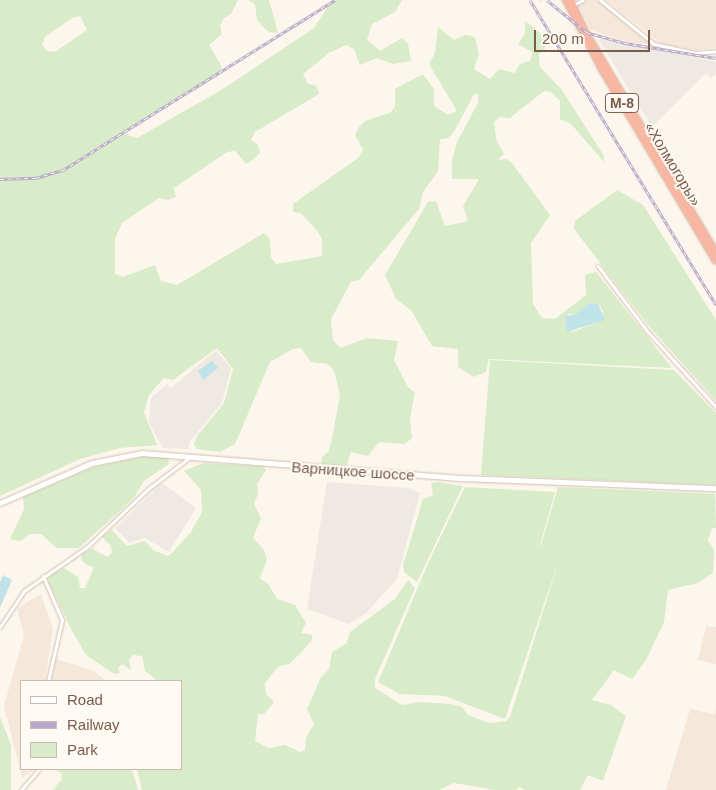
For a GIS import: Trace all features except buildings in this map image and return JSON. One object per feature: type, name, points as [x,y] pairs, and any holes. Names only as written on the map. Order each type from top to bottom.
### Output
[{"type":"highway","name":"«Холмогоры»","points":[[569,2],[716,252]]},
{"type":"highway","name":"«Холмогоры»","points":[[569,2],[716,261]]},
{"type":"street","points":[[569,2],[583,0]]},
{"type":"street","points":[[600,0],[654,44],[695,52],[716,51]]},
{"type":"street","points":[[598,266],[647,331],[716,407]]},
{"type":"street","name":"Варницкое шоссе","points":[[0,503],[92,463],[142,453],[193,455],[308,468],[463,478],[716,488]]},
{"type":"street","points":[[0,627],[24,591],[88,546],[155,483],[193,455]]},
{"type":"street","points":[[43,576],[62,620],[48,680]]},
{"type":"street","points":[[21,790],[39,770]]},
{"type":"shaded area","points":[[586,0],[597,0],[653,45],[627,42],[591,30],[578,5]]},
{"type":"shaded area","points":[[606,0],[716,0],[716,48],[695,50],[660,43]]},
{"type":"shaded area","points":[[602,38],[716,62],[716,73],[711,78],[706,73],[652,127],[599,40]]},
{"type":"shaded area","points":[[216,350],[231,368],[222,403],[190,441],[188,449],[163,448],[149,423],[151,398],[167,384],[171,388]]},
{"type":"shaded area","points":[[327,482],[408,488],[420,493],[397,579],[366,613],[349,624],[307,609]]},
{"type":"shaded area","points":[[162,483],[196,508],[169,552],[145,538],[129,543],[115,528]]},
{"type":"shaded area","points":[[41,594],[53,629],[45,680],[20,680],[20,770],[4,706],[24,635],[17,608]]},
{"type":"shaded area","points":[[706,626],[716,627],[716,664],[698,660]]},
{"type":"shaded area","points":[[56,659],[94,671],[105,680],[51,680]]},
{"type":"shaded area","points":[[716,708],[716,790],[666,790],[690,709],[714,714]]},
{"type":"shaded area","points":[[20,770],[35,770],[22,778]]},
{"type":"green space","points":[[0,0],[238,0],[231,14],[224,18],[220,26],[222,34],[209,45],[222,67],[218,76],[122,133],[137,138],[223,89],[314,28],[332,0],[402,0],[395,12],[372,24],[367,40],[380,51],[402,38],[408,44],[411,61],[393,64],[376,58],[360,65],[354,49],[346,45],[329,53],[303,74],[308,84],[316,85],[319,94],[255,132],[251,140],[258,145],[260,153],[254,159],[246,164],[235,151],[227,152],[174,188],[176,197],[167,200],[159,198],[122,223],[115,239],[115,274],[123,277],[155,265],[161,281],[177,285],[264,233],[270,239],[271,257],[276,264],[322,256],[322,239],[301,213],[293,212],[293,204],[358,158],[363,150],[355,135],[359,127],[365,121],[390,113],[395,107],[395,89],[423,74],[434,89],[434,106],[448,115],[457,111],[429,64],[435,53],[438,27],[454,40],[466,35],[475,37],[479,54],[474,69],[490,79],[499,69],[515,73],[519,65],[531,60],[532,52],[518,44],[525,34],[525,21],[545,37],[545,49],[539,54],[540,67],[562,90],[604,156],[604,162],[571,124],[560,119],[560,101],[551,92],[544,91],[510,118],[500,117],[494,122],[496,139],[504,154],[498,160],[506,159],[512,163],[550,215],[531,243],[533,304],[542,318],[555,319],[586,295],[585,275],[596,272],[672,368],[489,359],[486,372],[474,377],[458,367],[458,349],[432,346],[411,310],[396,299],[385,275],[428,202],[436,201],[445,226],[468,221],[463,206],[479,179],[452,179],[452,160],[457,142],[478,103],[478,94],[474,94],[454,132],[448,138],[440,139],[438,171],[423,192],[419,209],[359,280],[351,282],[331,319],[333,340],[340,348],[367,338],[398,341],[394,360],[408,387],[415,393],[410,419],[412,438],[405,444],[379,442],[368,456],[351,452],[346,467],[321,465],[322,457],[328,452],[331,444],[340,395],[334,371],[328,364],[311,362],[301,348],[293,349],[270,362],[235,444],[220,452],[197,449],[194,444],[197,436],[224,403],[233,369],[217,348],[173,380],[164,378],[149,395],[144,412],[157,445],[120,448],[80,459],[0,496]],"holes":[[[80,16],[87,30],[55,52],[47,51],[42,45],[45,37],[72,18]],[[590,303],[598,304],[603,311],[601,321],[572,332],[568,314],[576,314]]]},
{"type":"green space","points":[[248,0],[269,0],[278,33],[269,32],[262,26],[257,20],[255,4]]},
{"type":"green space","points":[[617,190],[643,205],[716,320],[716,401],[648,325],[574,229],[575,221]]},
{"type":"green space","points":[[490,360],[674,370],[716,413],[716,485],[481,475]]},
{"type":"green space","points":[[152,455],[168,458],[169,464],[144,481],[134,498],[79,548],[57,548],[41,534],[30,534],[21,541],[10,539],[24,509],[23,497],[94,467]]},
{"type":"green space","points":[[203,463],[262,466],[266,470],[257,484],[258,494],[254,504],[261,518],[253,538],[264,550],[267,560],[260,578],[269,585],[277,599],[295,605],[306,623],[301,633],[312,635],[312,640],[301,653],[289,664],[278,667],[265,683],[266,694],[274,702],[264,714],[258,714],[255,741],[269,748],[285,745],[300,752],[305,750],[306,738],[314,724],[307,709],[321,677],[329,669],[332,652],[347,643],[350,632],[395,599],[408,580],[415,588],[375,679],[375,688],[402,705],[419,702],[451,704],[462,707],[468,715],[489,723],[506,721],[510,717],[561,554],[505,719],[445,696],[400,694],[378,682],[429,561],[465,487],[555,492],[540,545],[550,550],[541,545],[558,487],[715,494],[716,528],[712,528],[708,540],[714,550],[713,573],[698,583],[668,590],[664,622],[646,660],[632,679],[614,670],[592,700],[611,705],[626,716],[603,781],[588,775],[580,790],[526,790],[519,787],[516,790],[495,790],[454,783],[439,790],[142,790],[137,770],[182,770],[182,680],[157,680],[145,671],[142,656],[133,655],[129,659],[131,670],[122,664],[118,668],[120,673],[114,674],[86,655],[48,581],[49,575],[64,568],[78,577],[80,588],[85,588],[94,568],[84,563],[81,559],[82,553],[93,549],[107,557],[112,553],[111,546],[102,537],[112,530],[127,546],[145,541],[153,550],[168,556],[173,552],[191,532],[202,512],[201,490],[184,471]]},
{"type":"green space","points":[[437,482],[463,486],[417,582],[404,572],[403,565],[423,499],[433,495],[431,483]]},
{"type":"green space","points":[[0,717],[11,745],[11,790],[0,790]]},
{"type":"green space","points":[[56,770],[132,770],[138,790],[53,790],[62,779],[61,773]]},
{"type":"water","points":[[590,303],[598,304],[605,320],[567,332],[565,316],[576,314]]},
{"type":"water","points":[[212,361],[218,368],[203,380],[198,371]]},
{"type":"water","points":[[3,575],[12,580],[0,608],[0,582]]},
{"type":"railway","points":[[0,179],[36,178],[63,170],[335,0]]},
{"type":"railway","points":[[530,0],[716,305]]},
{"type":"railway","points":[[547,0],[586,32],[625,43],[716,58]]}]
